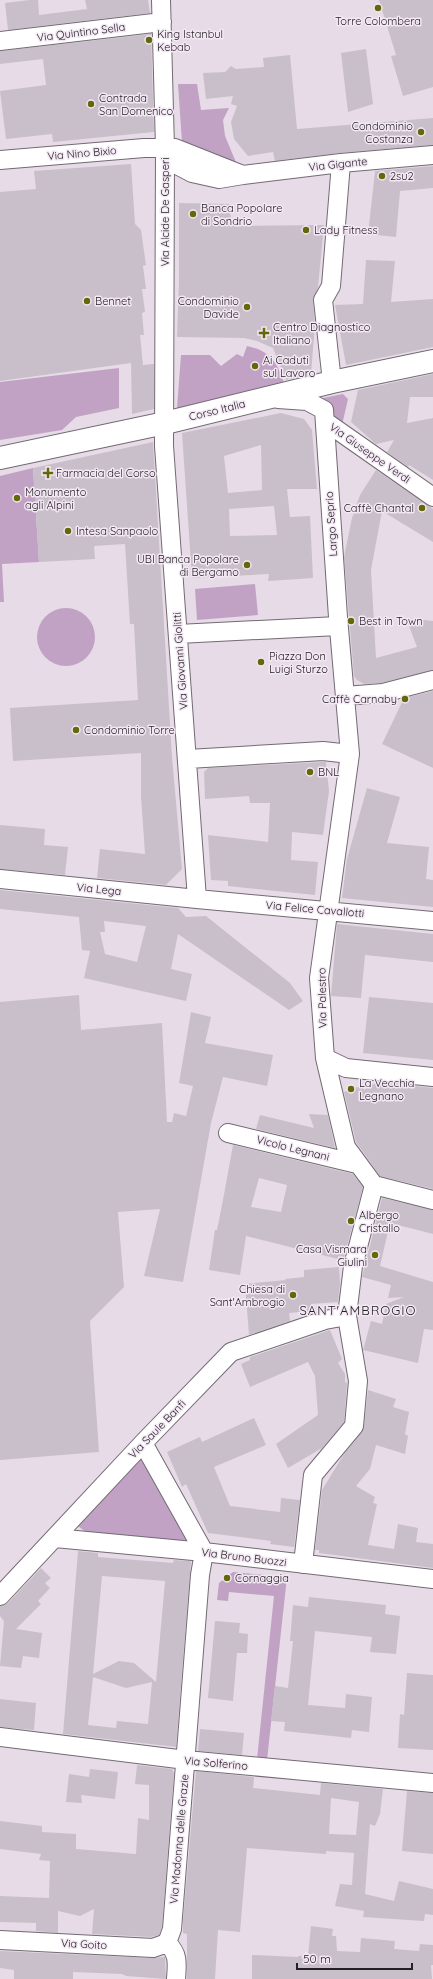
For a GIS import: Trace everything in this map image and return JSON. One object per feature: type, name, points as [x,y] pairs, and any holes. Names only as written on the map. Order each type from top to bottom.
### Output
[{"type":"street","name":"Via Alcide De Gasperi","points":[[161,0],[165,148],[165,423]]},
{"type":"street","name":"Via Quintino Sella","points":[[0,41],[162,22]]},
{"type":"street","name":"Via Nino Bixio","points":[[0,160],[165,148]]},
{"type":"street","name":"Via Gigante","points":[[165,148],[175,148],[243,175],[341,163],[433,155]]},
{"type":"street","points":[[332,382],[324,322],[323,300],[331,286],[341,163]]},
{"type":"street","name":"Corso Italia","points":[[0,458],[165,423],[332,382],[433,361]]},
{"type":"street","name":"Via Giuseppe Verdi","points":[[268,398],[307,401],[324,410],[326,422],[433,497]]},
{"type":"street","name":"Largo Seprio","points":[[326,422],[338,626]]},
{"type":"street","name":"Via Giovanni Giolitti","points":[[165,423],[164,446],[197,899]]},
{"type":"street","points":[[178,634],[338,626],[350,754],[323,751],[188,759]]},
{"type":"street","points":[[345,696],[383,693],[433,680]]},
{"type":"street","name":"Via Palestro","points":[[350,754],[319,978],[325,1058],[346,1147],[357,1164],[374,1185]]},
{"type":"street","name":"Via Lega","points":[[0,879],[197,899]]},
{"type":"street","name":"Via Felice Cavallotti","points":[[197,899],[433,920]]},
{"type":"street","points":[[325,1058],[346,1068],[433,1076]]},
{"type":"street","name":"Vicolo Legnani","points":[[228,1133],[357,1164]]},
{"type":"street","points":[[303,1564],[313,1475],[354,1426],[358,1381],[347,1316],[352,1266],[374,1185],[433,1200]]},
{"type":"street","name":"Via Saule Banfi","points":[[0,1596],[142,1443],[231,1352],[325,1320],[347,1316]]},
{"type":"street","points":[[142,1443],[204,1552]]},
{"type":"street","name":"Via Bruno Buozzi","points":[[55,1538],[204,1552],[433,1579]]},
{"type":"street","name":"Via Madonna delle Grazie","points":[[167,1943],[172,1929],[200,1575],[204,1552]]},
{"type":"street","name":"Via Solferino","points":[[0,1737],[186,1760],[433,1783]]},
{"type":"street","name":"Via Goito","points":[[0,1940],[153,1948],[167,1943]]},
{"type":"street","points":[[167,1943],[173,1949],[177,1957],[176,1979]]},
{"type":"shaded area","points":[[178,84],[197,84],[201,110],[229,108],[223,120],[225,136],[238,167],[182,142]]},
{"type":"shaded area","points":[[247,346],[262,351],[272,358],[284,383],[177,408],[181,355],[210,355],[221,366],[237,354],[243,357]]},
{"type":"shaded area","points":[[119,368],[119,408],[76,417],[62,430],[0,440],[0,382]]},
{"type":"shaded area","points":[[343,394],[348,399],[342,425],[326,415],[318,399]]},
{"type":"shaded area","points":[[33,468],[39,562],[2,564],[4,602],[0,602],[0,476]]},
{"type":"shaded area","points":[[255,584],[258,615],[197,620],[195,589]]},
{"type":"shaded area","points":[[60,608],[72,608],[87,616],[95,631],[95,643],[87,658],[72,666],[60,666],[45,658],[37,643],[37,631],[45,616]]},
{"type":"shaded area","points":[[140,1458],[191,1543],[86,1532],[78,1526]]},
{"type":"shaded area","points":[[233,1572],[287,1577],[267,1760],[257,1759],[274,1596],[229,1592],[228,1601],[217,1600],[219,1583]]},
{"type":"building","points":[[38,0],[39,15],[87,9],[85,0],[148,0],[150,13],[8,30],[5,3]]},
{"type":"building","points":[[379,0],[433,0],[433,87],[403,96],[391,56],[396,55]]},
{"type":"building","points":[[151,34],[154,132],[53,142],[52,134],[6,139],[0,91],[46,85],[43,59],[0,64],[0,51]]},
{"type":"building","points":[[366,49],[373,104],[348,112],[341,53]]},
{"type":"building","points":[[290,55],[297,129],[433,118],[433,145],[340,153],[275,161],[273,152],[248,156],[234,139],[231,122],[237,106],[231,104],[233,96],[206,99],[203,73],[225,72],[231,66],[236,69],[264,67],[263,58]]},
{"type":"building","points":[[131,164],[135,224],[141,230],[146,265],[143,266],[146,289],[142,289],[145,312],[142,313],[144,335],[140,335],[143,365],[154,364],[154,409],[132,414],[131,363],[0,381],[0,192],[36,189],[34,171]]},
{"type":"building","points":[[433,166],[433,188],[400,191],[396,237],[368,234],[375,171]]},
{"type":"building","name":"Condominio Davide","points":[[179,203],[230,204],[231,226],[324,225],[318,287],[313,301],[315,324],[311,374],[286,380],[273,348],[257,341],[244,338],[177,337]]},
{"type":"building","points":[[366,260],[395,261],[391,302],[433,299],[433,347],[346,365],[335,305],[363,304]]},
{"type":"building","points":[[433,374],[433,397],[410,397],[407,423],[433,418],[433,480],[409,465],[408,467],[387,452],[394,440],[376,444],[351,422],[358,390]]},
{"type":"building","points":[[281,413],[304,419],[312,430],[317,489],[287,489],[290,517],[310,516],[313,578],[268,581],[269,574],[192,578],[182,433]],"holes":[[[261,445],[262,490],[228,493],[224,456]],[[274,506],[277,535],[230,536],[229,509]]]},
{"type":"building","points":[[153,442],[172,757],[182,869],[166,885],[97,878],[100,849],[145,854],[141,796],[141,753],[13,761],[10,708],[138,700],[134,624],[130,624],[125,544],[94,546],[95,559],[39,562],[33,468]]},
{"type":"building","points":[[376,470],[433,509],[433,542],[382,511],[371,570],[376,658],[417,647],[406,618],[433,621],[433,670],[381,683],[364,684],[357,680],[354,676],[344,557],[352,518],[360,495]]},
{"type":"building","points":[[433,691],[433,768],[382,744],[404,698]]},
{"type":"building","points":[[326,762],[329,791],[323,835],[292,832],[291,860],[318,862],[315,895],[228,886],[228,881],[211,880],[208,835],[268,842],[270,803],[250,803],[249,796],[205,799],[204,772],[208,768]]},
{"type":"building","points":[[367,788],[400,797],[387,843],[429,847],[426,879],[433,880],[433,907],[342,898],[347,859]]},
{"type":"building","points":[[0,825],[45,829],[44,845],[68,847],[65,875],[0,869]]},
{"type":"building","points":[[0,890],[178,908],[186,917],[206,916],[290,983],[303,1001],[289,1010],[178,934],[171,969],[192,974],[186,1001],[84,978],[90,951],[82,950],[79,917],[0,909]],"holes":[[[104,921],[146,926],[137,962],[105,954],[100,932],[105,932]]]},
{"type":"building","points":[[337,924],[433,934],[433,962],[365,955],[361,998],[331,996]]},
{"type":"building","points":[[79,995],[81,1030],[162,1023],[167,1122],[172,1122],[174,1113],[186,1116],[193,1086],[179,1083],[191,1012],[211,1017],[205,1043],[273,1055],[267,1086],[223,1077],[211,1123],[183,1282],[144,1276],[160,1209],[118,1212],[124,1287],[90,1321],[99,1452],[0,1460],[0,1002]]},
{"type":"building","points":[[369,997],[433,1003],[433,1060],[363,1053]]},
{"type":"building","points":[[377,1082],[433,1088],[433,1189],[380,1176],[356,1142],[344,1092],[363,1085],[364,1090]]},
{"type":"building","points":[[309,1114],[328,1115],[335,1148],[256,1129],[260,1115],[314,1128]]},
{"type":"building","points":[[233,1145],[353,1174],[363,1187],[344,1257],[338,1256],[338,1259],[246,1236],[240,1275],[209,1270],[215,1230],[217,1230]],"holes":[[[259,1178],[287,1185],[281,1212],[251,1207]]]},
{"type":"building","points":[[382,1198],[433,1210],[433,1234],[390,1223],[380,1266],[433,1282],[433,1330],[424,1329],[418,1363],[363,1350],[371,1321],[382,1324],[386,1304],[404,1297],[388,1298],[391,1285],[362,1277]]},
{"type":"building","name":"Chiesa di Sant'Ambrogio","points":[[339,1267],[340,1284],[338,1302],[311,1304],[312,1311],[289,1313],[290,1321],[249,1335],[245,1284],[304,1277],[304,1270]]},
{"type":"building","points":[[330,1330],[342,1359],[338,1363],[345,1374],[345,1382],[347,1383],[344,1422],[322,1448],[288,1468],[276,1444],[318,1415],[315,1376],[308,1362],[250,1387],[241,1364],[250,1360],[250,1357]]},
{"type":"building","points":[[368,1390],[396,1399],[393,1407],[409,1412],[405,1434],[408,1436],[405,1454],[376,1445],[370,1469],[356,1486],[375,1497],[373,1503],[377,1504],[368,1545],[394,1549],[398,1524],[418,1528],[416,1542],[433,1544],[433,1568],[319,1553],[319,1550],[315,1550],[322,1490],[344,1454],[362,1432],[364,1427]]},
{"type":"building","points":[[254,1418],[266,1445],[214,1467],[230,1506],[280,1512],[281,1498],[300,1500],[294,1547],[270,1544],[271,1541],[208,1533],[186,1484],[182,1487],[167,1452],[200,1437],[202,1442]]},
{"type":"building","points":[[78,1551],[98,1553],[98,1557],[173,1563],[174,1560],[191,1561],[176,1747],[63,1734]],"holes":[[[102,1576],[165,1581],[156,1682],[134,1663],[119,1661],[93,1674]],[[93,1677],[126,1688],[152,1682],[148,1724],[117,1721],[116,1728],[88,1725]]]},
{"type":"building","points":[[41,1568],[51,1578],[45,1583],[50,1588],[38,1601],[41,1604],[16,1629],[42,1633],[39,1658],[23,1656],[21,1668],[0,1666],[4,1621],[0,1616],[0,1606],[8,1603]]},
{"type":"building","points":[[309,1597],[386,1605],[385,1614],[400,1616],[396,1654],[370,1652],[372,1637],[315,1631],[308,1705],[345,1708],[346,1694],[372,1697],[369,1732],[352,1730],[351,1738],[284,1731],[285,1722],[271,1721],[275,1686],[288,1688],[293,1641],[290,1641],[293,1605],[308,1607]]},
{"type":"building","points":[[215,1621],[240,1623],[239,1633],[248,1634],[247,1653],[237,1653],[233,1701],[208,1698]]},
{"type":"building","points":[[407,1673],[433,1675],[433,1750],[398,1748],[400,1714],[404,1715]]},
{"type":"building","points":[[0,1699],[36,1703],[34,1730],[0,1727]]},
{"type":"building","points":[[200,1729],[244,1733],[242,1755],[198,1751]]},
{"type":"building","points":[[137,1765],[172,1769],[174,1773],[162,1927],[159,1935],[151,1937],[92,1934],[94,1909],[80,1916],[58,1911],[58,1933],[36,1931],[36,1923],[0,1922],[0,1896],[49,1898],[50,1861],[39,1860],[41,1854],[0,1849],[0,1821],[42,1826],[42,1832],[76,1834],[76,1849],[136,1854],[138,1818],[149,1820],[149,1785],[135,1784]]},
{"type":"building","points":[[90,1769],[118,1772],[115,1799],[81,1795],[82,1803],[66,1802],[69,1774],[89,1777]]},
{"type":"building","points":[[196,1771],[254,1777],[253,1788],[320,1795],[321,1783],[383,1789],[380,1814],[375,1826],[370,1824],[365,1894],[394,1901],[399,1881],[433,1889],[433,1915],[425,1914],[424,1921],[363,1917],[364,1911],[335,1906],[340,1884],[352,1885],[354,1853],[326,1851],[326,1854],[247,1848],[240,1932],[218,1930],[215,1979],[187,1979],[187,1934],[183,1933]],"holes":[[[331,1798],[359,1802],[356,1835],[329,1834]]]},
{"type":"building","points":[[407,1791],[433,1793],[433,1854],[402,1851]]},
{"type":"building","points":[[311,1926],[333,1929],[332,1936],[336,1936],[337,1951],[360,1952],[361,1938],[395,1941],[394,1949],[419,1951],[420,1944],[433,1945],[433,1965],[431,1965],[432,1979],[252,1979],[252,1955],[308,1956]]},
{"type":"building","points":[[0,1951],[152,1958],[165,1957],[166,1979],[126,1976],[122,1974],[73,1972],[73,1979],[14,1979],[14,1970],[0,1968]]},
{"type":"place","name":"Torre Colombera","points":[[378,8]]},
{"type":"place","name":"King Istanbul Kebab","points":[[149,40]]},
{"type":"place","name":"Contrada San Domenico","points":[[91,104]]},
{"type":"place","name":"Condominio Costanza","points":[[421,132]]},
{"type":"place","name":"2su2","points":[[382,176]]},
{"type":"place","name":"Banca Popolare di Sondrio","points":[[193,214]]},
{"type":"place","name":"Lady Fitness","points":[[306,230]]},
{"type":"place","name":"Bennet","points":[[87,301]]},
{"type":"place","name":"Condominio Davide","points":[[247,307]]},
{"type":"place","name":"Centro Diagnostico Italiano","points":[[264,333]]},
{"type":"place","name":"Ai Caduti sul Lavoro","points":[[255,366]]},
{"type":"place","name":"Farmacia del Corso","points":[[48,473]]},
{"type":"place","name":"Monumento agli Alpini","points":[[17,498]]},
{"type":"place","name":"Caffè Chantal","points":[[422,508]]},
{"type":"place","name":"Intesa Sanpaolo","points":[[68,531]]},
{"type":"place","name":"UBI Banca Popolare di Bergamo","points":[[247,565]]},
{"type":"place","name":"Best in Town","points":[[351,621]]},
{"type":"place","name":"Piazza Don Luigi Sturzo","points":[[261,662]]},
{"type":"place","name":"Caffè Carnaby","points":[[405,699]]},
{"type":"place","name":"Condominio Torre","points":[[76,730]]},
{"type":"place","name":"BNL","points":[[310,772]]},
{"type":"place","name":"La Vecchia Legnano","points":[[351,1089]]},
{"type":"place","name":"Albergo Cristallo","points":[[351,1221]]},
{"type":"place","name":"Casa Vismara Giulini","points":[[375,1255]]},
{"type":"place","name":"Chiesa di Sant'Ambrogio","points":[[293,1295]]},
{"type":"place","name":"Cornaggia","points":[[227,1578]]},
{"type":"district","name":"SANT'AMBROGIO","points":[[358,1310]]}]
